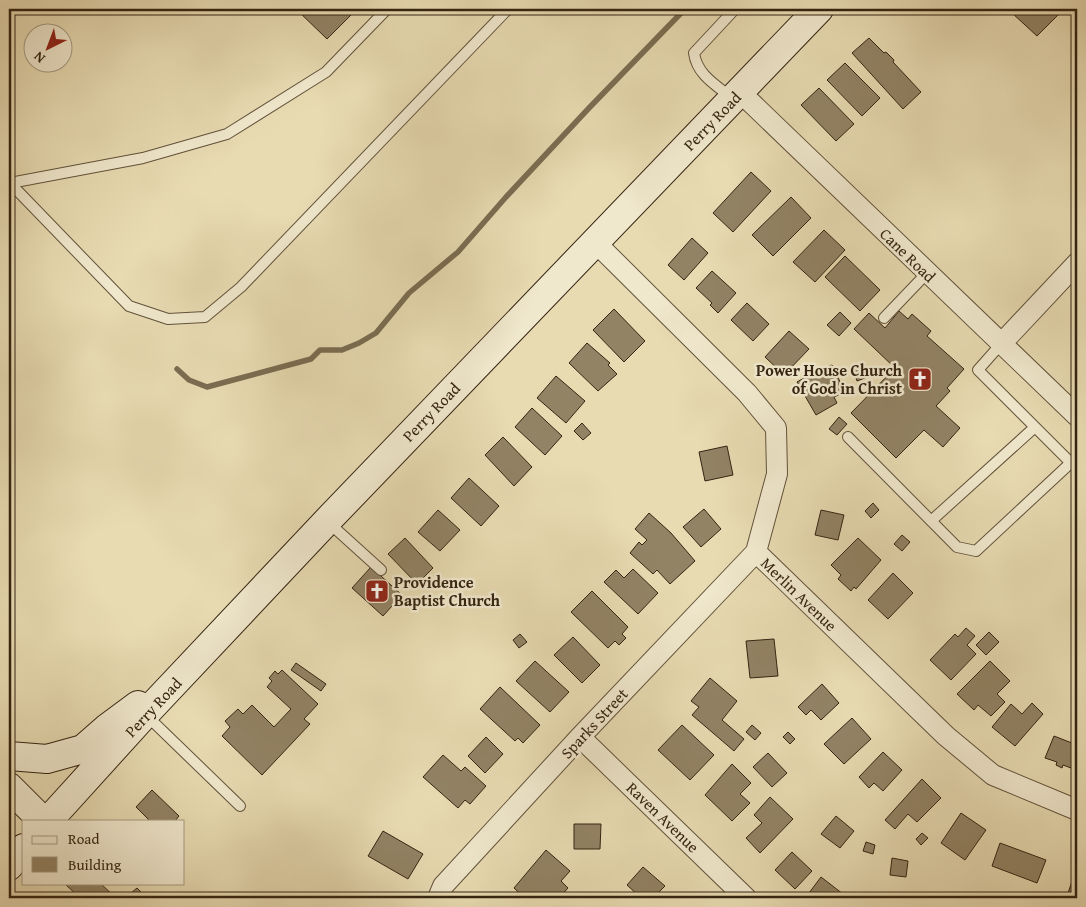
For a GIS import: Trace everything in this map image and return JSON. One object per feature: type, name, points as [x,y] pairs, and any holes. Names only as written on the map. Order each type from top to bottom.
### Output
[{"type":"main road","name":"Perry Road","points":[[49,820],[145,714],[327,521],[819,9]]},
{"type":"main road","points":[[9,756],[48,759],[83,749],[107,728],[186,671]]},
{"type":"main road","points":[[9,787],[43,820]]},
{"type":"main road","points":[[9,866],[22,850]]},
{"type":"street","name":"Cane Road","points":[[736,96],[1077,416]]},
{"type":"street","name":"Merlin Avenue","points":[[594,241],[747,393],[776,428],[777,474],[756,552],[946,736],[993,775],[1077,810]]},
{"type":"street","points":[[1001,344],[1077,263]]},
{"type":"street","name":"Sparks Street","points":[[438,898],[443,886],[580,736],[756,552]]},
{"type":"street","name":"Raven Avenue","points":[[580,736],[746,898]]},
{"type":"lane","points":[[9,183],[143,158],[227,134],[326,72],[387,9]]},
{"type":"lane","points":[[9,183],[129,306],[168,319],[206,317],[241,287],[508,9]]},
{"type":"lane","points":[[735,9],[694,53],[695,61],[704,75],[736,96]]},
{"type":"lane","points":[[884,318],[926,273]]},
{"type":"lane","points":[[848,437],[957,548],[976,551],[1074,460],[1035,427],[978,370],[1001,344]]},
{"type":"lane","points":[[931,521],[1035,427]]},
{"type":"lane","points":[[327,521],[381,570]]},
{"type":"lane","points":[[145,714],[240,806]]},
{"type":"building","points":[[296,9],[357,9],[327,39]]},
{"type":"building","points":[[1016,9],[1064,9],[1037,36],[1012,13]]},
{"type":"building","points":[[869,38],[894,60],[893,62],[921,92],[903,109],[852,53]]},
{"type":"building","points":[[845,63],[880,98],[862,116],[827,80]]},
{"type":"building","points":[[819,88],[854,124],[836,141],[801,105]]},
{"type":"building","points":[[751,172],[771,191],[733,232],[713,213]]},
{"type":"building","points":[[791,197],[811,218],[773,256],[752,235]]},
{"type":"building","points":[[824,230],[845,250],[815,282],[793,262]]},
{"type":"building","points":[[692,238],[708,253],[684,280],[668,265]]},
{"type":"building","points":[[845,256],[880,290],[860,311],[825,277]]},
{"type":"building","points":[[712,271],[736,293],[718,313],[710,305],[712,303],[696,288]]},
{"type":"building","points":[[747,303],[769,324],[753,341],[731,320]]},
{"type":"building","points":[[614,309],[645,341],[624,362],[593,330]]},
{"type":"building","name":"Power House Church of God in Christ","points":[[899,311],[908,319],[912,314],[931,331],[927,336],[964,369],[947,388],[950,391],[936,406],[960,428],[943,447],[924,430],[896,458],[851,413],[895,368],[854,329],[869,313],[885,328]]},
{"type":"building","points":[[840,312],[851,323],[839,336],[827,325]]},
{"type":"building","points":[[789,331],[809,349],[784,375],[765,357]]},
{"type":"building","points":[[587,343],[610,363],[608,365],[617,374],[598,391],[569,363]]},
{"type":"building","points":[[832,365],[845,392],[834,397],[837,403],[816,415],[797,382],[818,370]]},
{"type":"building","points":[[860,367],[865,378],[857,381],[853,370]]},
{"type":"building","points":[[556,376],[585,401],[566,423],[537,398]]},
{"type":"building","points":[[532,408],[562,436],[545,455],[515,427]]},
{"type":"building","points":[[839,417],[847,424],[837,435],[829,429]]},
{"type":"building","points":[[582,423],[591,433],[583,440],[574,431]]},
{"type":"building","points":[[503,437],[532,467],[514,486],[485,455]]},
{"type":"building","points":[[727,446],[733,475],[705,481],[699,452]]},
{"type":"building","points":[[469,478],[499,506],[481,526],[451,498]]},
{"type":"building","points":[[873,503],[879,510],[871,518],[865,511]]},
{"type":"building","points":[[704,509],[721,529],[701,547],[683,527]]},
{"type":"building","points":[[438,510],[460,530],[440,551],[418,532]]},
{"type":"building","points":[[821,510],[844,515],[838,540],[815,535]]},
{"type":"building","points":[[649,513],[671,533],[695,561],[670,584],[657,570],[653,574],[630,553],[639,542],[642,545],[647,540],[635,529]]},
{"type":"building","points":[[902,535],[910,542],[902,551],[894,544]]},
{"type":"building","points":[[405,538],[433,568],[417,584],[388,554]]},
{"type":"building","points":[[858,538],[881,560],[856,589],[854,587],[851,591],[838,579],[841,575],[831,565]]},
{"type":"building","name":"Providence Baptist Church","points":[[371,567],[402,595],[383,616],[352,588]]},
{"type":"building","points":[[633,569],[658,593],[638,614],[604,582],[616,570],[624,578]]},
{"type":"building","points":[[893,573],[913,593],[888,619],[868,600]]},
{"type":"building","points":[[592,591],[628,627],[622,634],[626,638],[619,645],[615,641],[608,648],[571,612]]},
{"type":"building","points":[[966,628],[975,636],[967,645],[976,654],[951,680],[930,660],[955,634],[958,637]]},
{"type":"building","points":[[989,632],[999,642],[986,655],[976,645]]},
{"type":"building","points":[[520,634],[527,642],[519,648],[513,640]]},
{"type":"building","points":[[573,637],[600,665],[582,683],[554,655]]},
{"type":"building","points":[[774,639],[778,676],[750,678],[746,641]]},
{"type":"building","points":[[535,661],[569,692],[550,712],[516,681]]},
{"type":"building","points":[[990,661],[1010,681],[997,694],[1005,702],[991,716],[978,705],[974,710],[957,694]]},
{"type":"building","points":[[296,663],[326,684],[321,691],[291,670]]},
{"type":"building","points":[[282,670],[318,704],[304,719],[310,724],[262,775],[222,736],[230,727],[225,721],[238,709],[243,714],[252,705],[274,727],[291,709],[267,687],[272,681],[269,678],[275,671],[278,674]]},
{"type":"building","points":[[710,678],[737,701],[722,720],[744,739],[734,751],[692,715],[699,707],[691,701]]},
{"type":"building","points":[[822,684],[839,703],[821,720],[811,710],[806,715],[798,707]]},
{"type":"building","points":[[500,687],[540,725],[523,743],[518,738],[515,741],[480,709]]},
{"type":"building","points":[[1032,703],[1043,714],[1015,746],[992,727],[1011,704],[1022,714]]},
{"type":"building","points":[[852,718],[871,739],[844,764],[824,744]]},
{"type":"building","points":[[682,725],[714,755],[690,780],[658,750]]},
{"type":"building","points":[[752,725],[761,733],[755,740],[746,732]]},
{"type":"building","points":[[788,732],[795,739],[790,744],[783,737]]},
{"type":"building","points":[[1054,736],[1077,745],[1077,751],[1071,768],[1063,765],[1062,768],[1056,765],[1057,762],[1045,758]]},
{"type":"building","points":[[486,737],[503,754],[485,773],[468,756]]},
{"type":"building","points":[[883,752],[902,770],[883,791],[874,783],[869,788],[859,777]]},
{"type":"building","points":[[768,753],[787,773],[772,787],[753,767]]},
{"type":"building","points":[[443,755],[461,771],[465,767],[486,786],[470,804],[465,800],[458,808],[423,777]]},
{"type":"building","points":[[732,764],[751,783],[740,794],[750,803],[732,821],[705,795]]},
{"type":"building","points":[[922,779],[941,798],[917,822],[908,814],[895,829],[885,820]]},
{"type":"building","points":[[152,790],[179,816],[176,820],[149,820],[136,807]]},
{"type":"building","points":[[770,797],[793,819],[760,853],[746,838],[762,823],[754,815]]},
{"type":"building","points":[[961,813],[986,830],[965,860],[941,843]]},
{"type":"building","points":[[836,816],[854,831],[840,848],[821,834]]},
{"type":"building","points":[[574,824],[601,824],[600,849],[574,849]]},
{"type":"building","points":[[383,831],[423,854],[408,879],[368,856]]},
{"type":"building","points":[[922,833],[928,838],[921,845],[916,839]]},
{"type":"building","points":[[866,842],[875,845],[873,854],[863,851]]},
{"type":"building","points":[[1000,843],[1046,860],[1037,883],[992,866]]},
{"type":"building","points":[[546,850],[570,871],[561,881],[568,888],[559,898],[551,892],[546,898],[525,898],[514,888]]},
{"type":"building","points":[[792,852],[812,871],[795,889],[775,870]]},
{"type":"building","points":[[892,858],[908,861],[906,877],[890,875]]},
{"type":"building","points":[[643,867],[665,886],[653,898],[641,898],[627,885]]},
{"type":"building","points":[[1077,870],[1077,896],[1068,893]]},
{"type":"building","points":[[821,877],[843,894],[840,898],[816,898],[809,893]]},
{"type":"building","points":[[65,884],[101,884],[116,898],[80,898]]},
{"type":"building","points":[[137,888],[147,898],[125,898]]},
{"type":"waterway","points":[[177,369],[189,380],[207,387],[311,359],[320,350],[342,350],[376,333],[409,293],[458,252],[506,197],[589,108],[685,9]]},
{"type":"place","name":"Power House Church of God in Christ","points":[[920,379]]},
{"type":"place","name":"Providence Baptist Church","points":[[377,591]]}]
